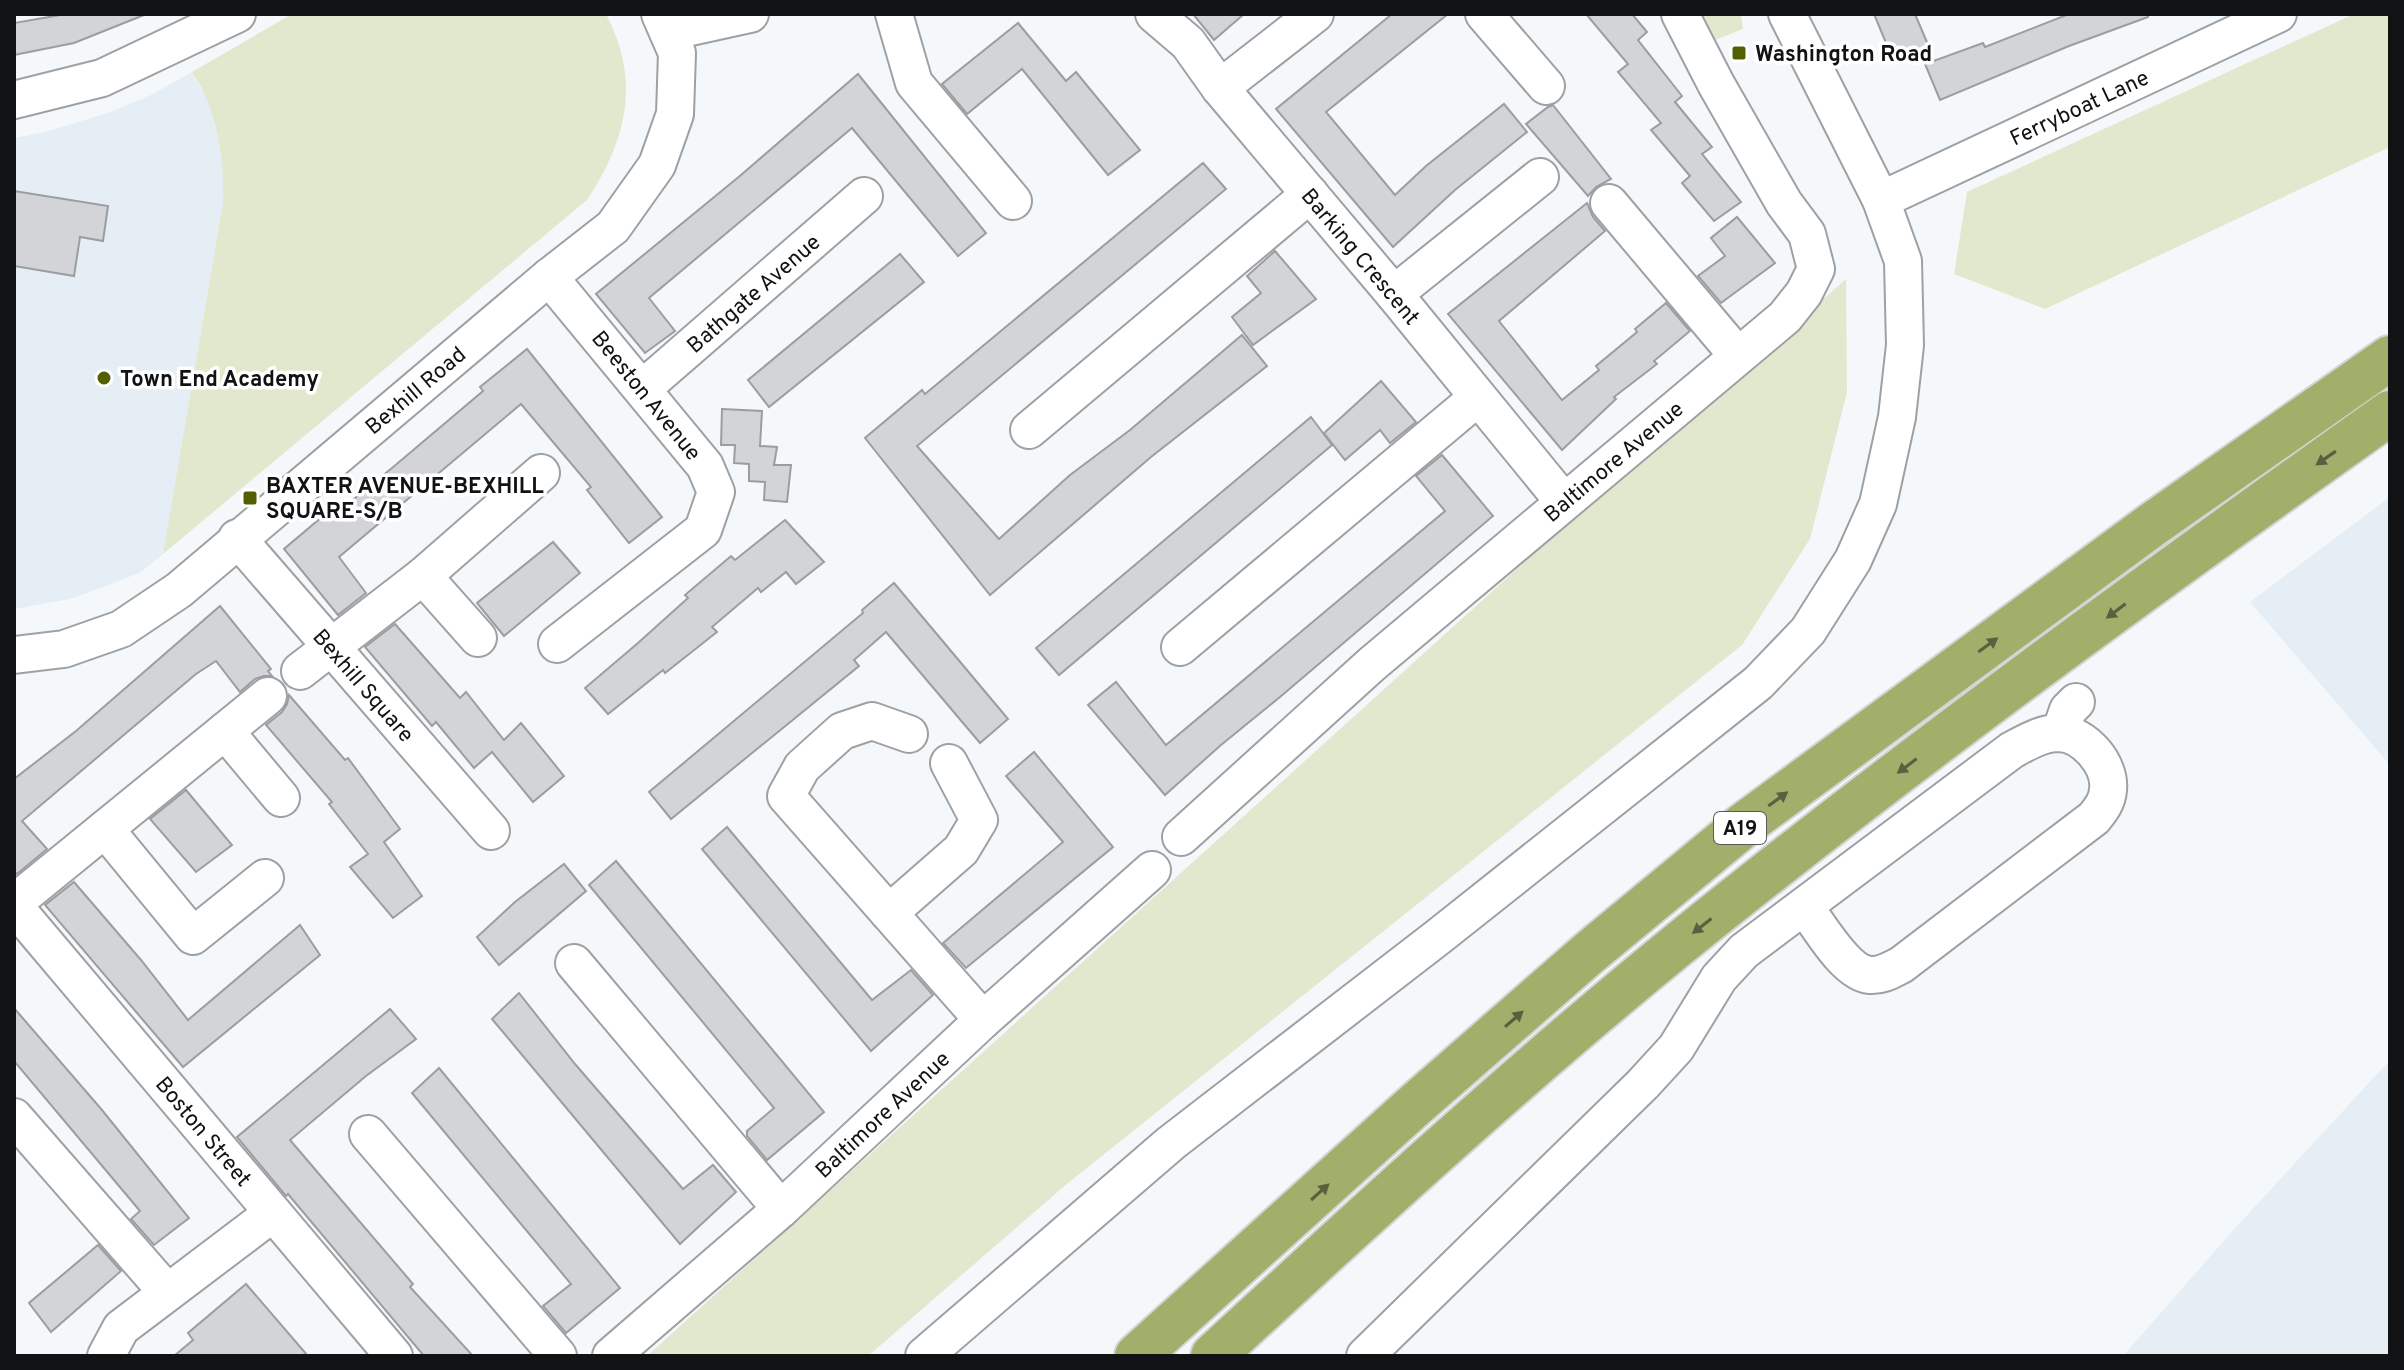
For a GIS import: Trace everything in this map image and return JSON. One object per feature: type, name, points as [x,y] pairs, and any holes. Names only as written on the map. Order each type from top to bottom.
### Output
[{"type":"highway","name":"A19","points":[[1137,1356],[1578,963],[1745,824],[2153,524],[2390,358]]},
{"type":"highway","name":"A19","points":[[1213,1356],[1456,1132],[1679,944],[1840,817],[2180,563],[2390,413]]},
{"type":"highway","points":[[1238,1356],[1456,1132]]},
{"type":"highway","points":[[1107,1356],[1280,1228]]},
{"type":"street","points":[[14,100],[102,78],[188,24],[237,14]]},
{"type":"street","points":[[664,23],[750,14]]},
{"type":"street","points":[[894,14],[914,83],[1013,201]]},
{"type":"street","name":"Barking Crescent","points":[[1154,14],[1188,43],[1220,88],[1564,502]]},
{"type":"street","points":[[1220,88],[1315,14]]},
{"type":"street","points":[[1484,14],[1546,86]]},
{"type":"street","name":"Baltimore Avenue","points":[[1181,837],[1372,664],[1785,317],[1804,293],[1816,269],[1807,234],[1784,203],[1680,14]]},
{"type":"street","points":[[924,1356],[1171,1143],[1438,937],[1758,683],[1808,631],[1853,560],[1878,504],[1897,417],[1905,345],[1903,261],[1881,200],[1787,14]]},
{"type":"street","name":"Ferryboat Lane","points":[[1881,200],[2278,14]]},
{"type":"street","name":"Bexhill Road","points":[[14,655],[64,649],[121,629],[179,590],[549,277],[613,227],[657,165],[675,114],[677,53],[664,23]]},
{"type":"street","points":[[1394,294],[1540,177]]},
{"type":"street","points":[[1029,430],[1310,194]]},
{"type":"street","name":"Bathgate Avenue","points":[[642,389],[864,196]]},
{"type":"street","points":[[1609,203],[1738,356]]},
{"type":"street","name":"Beeston Avenue","points":[[549,277],[705,466],[716,492],[703,530],[557,644]]},
{"type":"street","points":[[1180,647],[1477,398]]},
{"type":"street","points":[[300,671],[423,576],[541,473]]},
{"type":"street","name":"Bexhill Square","points":[[237,538],[491,831]]},
{"type":"street","points":[[423,576],[478,638]]},
{"type":"street","points":[[14,904],[268,696]]},
{"type":"street","points":[[1365,1356],[1676,1048],[1719,978],[1744,951],[1804,906],[2012,750],[2068,718],[2074,737],[2100,760],[2107,776],[2108,789],[2105,803],[2094,818],[1901,965],[1884,973],[1871,975],[1859,972],[1847,964],[1804,906]]},
{"type":"street","points":[[909,734],[872,721],[842,731],[802,767],[786,796],[983,1020]]},
{"type":"street","points":[[225,731],[281,798]]},
{"type":"street","points":[[889,913],[961,850],[979,820],[949,763]]},
{"type":"street","points":[[105,829],[193,936],[265,878]]},
{"type":"street","name":"Baltimore Avenue","points":[[611,1356],[781,1209],[983,1020],[1152,870]]},
{"type":"street","name":"Boston Street","points":[[14,904],[394,1356]]},
{"type":"street","points":[[574,963],[781,1209]]},
{"type":"street","points":[[14,1117],[167,1292]]},
{"type":"street","points":[[368,1134],[558,1356]]},
{"type":"street","points":[[106,1356],[121,1328],[273,1213]]},
{"type":"shaded area","name":"Town End Academy","points":[[192,72],[212,109],[219,136],[224,169],[223,202],[163,554],[141,572],[109,585],[70,599],[14,609],[14,138],[111,112],[153,94]]},
{"type":"shaded area","points":[[2390,497],[2390,765],[2250,602]]},
{"type":"shaded area","points":[[2390,1060],[2390,1356],[2123,1356],[2237,1226]]},
{"type":"green space","points":[[292,14],[606,14],[617,39],[626,86],[620,132],[612,155],[587,200],[163,554],[223,202],[218,134],[208,103],[192,72]]},
{"type":"green space","points":[[1695,14],[1741,14],[1743,29],[1710,42]]},
{"type":"green space","points":[[2354,14],[2390,14],[2390,147],[2045,309],[1954,274],[1967,192]]},
{"type":"green space","points":[[1846,279],[1847,392],[1810,539],[1742,645],[1068,1183],[868,1356],[647,1356],[1559,531]]},
{"type":"building","points":[[66,14],[144,15],[74,43],[14,55],[14,23]]},
{"type":"building","points":[[1193,14],[1244,14],[1214,40]]},
{"type":"building","points":[[1392,14],[1448,14],[1326,112],[1395,195],[1504,104],[1527,132],[1455,190],[1393,247],[1276,109]]},
{"type":"building","points":[[1586,14],[1632,14],[1647,32],[1638,40],[1682,96],[1675,102],[1712,147],[1702,154],[1741,202],[1714,221],[1682,183],[1690,176],[1651,130],[1661,123],[1618,72],[1628,64]]},
{"type":"building","points":[[1874,14],[1915,14],[1929,47],[1893,60]]},
{"type":"building","points":[[2069,14],[2148,14],[2148,17],[1940,100],[1925,64],[1983,43],[1985,47]]},
{"type":"building","points":[[1018,23],[1066,81],[1076,72],[1140,150],[1108,175],[1022,69],[967,114],[942,84]]},
{"type":"building","points":[[858,74],[986,233],[958,256],[852,128],[649,298],[675,331],[645,353],[596,294]]},
{"type":"building","points":[[1553,105],[1611,179],[1596,187],[1588,196],[1526,124]]},
{"type":"building","points":[[1203,163],[1226,189],[917,446],[999,539],[1070,475],[1130,430],[1242,335],[1267,366],[1151,457],[990,595],[865,438],[922,390],[925,394]]},
{"type":"building","points":[[14,191],[108,206],[103,241],[80,237],[74,276],[14,266]]},
{"type":"building","points":[[1587,203],[1593,217],[1605,231],[1499,321],[1562,400],[1599,370],[1596,366],[1666,303],[1690,331],[1654,361],[1657,364],[1614,397],[1616,399],[1562,450],[1448,314]]},
{"type":"building","points":[[1737,217],[1775,263],[1721,303],[1698,276],[1725,256],[1711,238]]},
{"type":"building","points":[[1275,251],[1316,299],[1253,345],[1232,317],[1261,293],[1247,276]]},
{"type":"building","points":[[900,254],[924,282],[769,407],[748,380]]},
{"type":"building","points":[[527,349],[662,517],[629,543],[587,490],[591,487],[521,404],[339,557],[366,593],[338,615],[284,549],[329,511],[333,516],[392,468],[483,391],[480,387]]},
{"type":"building","points":[[1381,381],[1416,422],[1390,443],[1380,430],[1345,460],[1324,433]]},
{"type":"building","points":[[722,409],[762,411],[760,446],[777,447],[774,465],[791,465],[787,502],[764,500],[765,482],[749,481],[749,464],[734,463],[735,445],[721,445]]},
{"type":"building","points":[[1311,417],[1332,445],[1059,675],[1036,648]]},
{"type":"building","points":[[1442,455],[1493,516],[1165,795],[1088,705],[1116,682],[1166,745],[1445,511],[1416,476]]},
{"type":"building","points":[[785,520],[824,562],[796,584],[786,572],[761,592],[758,588],[712,627],[717,632],[608,714],[585,688],[731,556],[735,560]]},
{"type":"building","points":[[553,542],[580,573],[504,636],[477,603]]},
{"type":"building","points":[[894,583],[1008,719],[980,743],[886,632],[854,660],[859,666],[671,819],[649,792],[863,613],[862,610]]},
{"type":"building","points":[[220,606],[271,669],[268,671],[272,676],[255,679],[240,692],[216,661],[196,674],[22,821],[47,849],[17,874],[14,871],[14,779],[76,731]]},
{"type":"building","points":[[395,624],[460,698],[466,692],[504,740],[521,723],[564,776],[533,802],[492,752],[474,768],[436,722],[432,726],[365,647]]},
{"type":"building","points":[[289,695],[345,760],[348,758],[400,829],[384,842],[422,896],[393,918],[350,867],[368,854],[329,804],[332,802],[266,725],[282,712]]},
{"type":"building","points":[[1034,752],[1113,847],[966,968],[943,943],[1063,842],[1006,776]]},
{"type":"building","points":[[186,790],[232,845],[196,872],[150,819]]},
{"type":"building","points":[[727,827],[872,1000],[911,970],[933,995],[871,1051],[702,849]]},
{"type":"building","points":[[616,861],[824,1112],[767,1160],[747,1136],[747,1131],[774,1108],[589,885]]},
{"type":"building","points":[[564,864],[586,891],[499,965],[477,937]]},
{"type":"building","points":[[74,882],[188,1020],[300,925],[320,955],[183,1067],[45,905]]},
{"type":"building","points":[[519,993],[575,1064],[683,1189],[713,1165],[736,1192],[680,1244],[492,1019]]},
{"type":"building","points":[[14,1008],[189,1218],[154,1245],[131,1219],[140,1211],[14,1061]]},
{"type":"building","points":[[390,1009],[416,1039],[366,1076],[290,1140],[413,1284],[410,1287],[473,1356],[424,1356],[237,1137]]},
{"type":"building","points":[[439,1068],[620,1288],[566,1333],[543,1306],[571,1284],[412,1093]]},
{"type":"building","points":[[98,1245],[121,1271],[51,1332],[29,1303]]},
{"type":"building","points":[[246,1284],[308,1356],[174,1356],[193,1340],[188,1333]]},
{"type":"place","name":"Washington Road","points":[[1739,53]]},
{"type":"place","name":"Town End Academy","points":[[104,378]]},
{"type":"place","name":"BAXTER AVENUE-BEXHILL SQUARE-S/B","points":[[250,498]]}]
